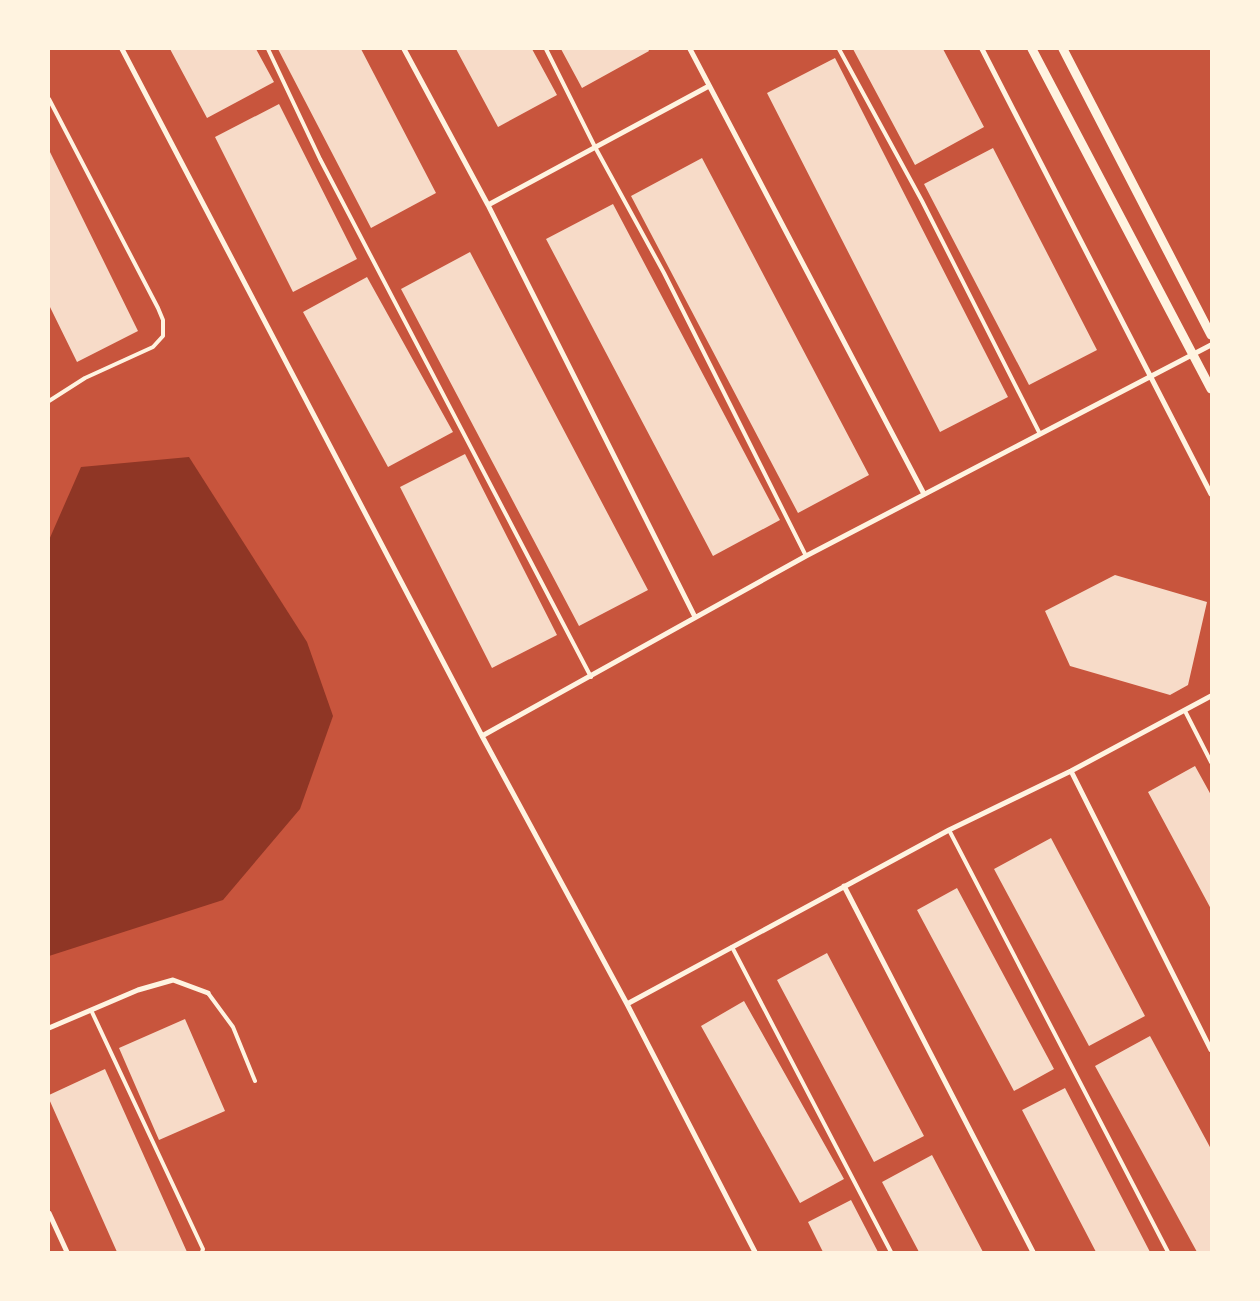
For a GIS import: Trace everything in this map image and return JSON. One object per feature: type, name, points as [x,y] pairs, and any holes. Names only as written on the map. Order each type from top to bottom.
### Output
[{"type":"street","points":[[122,49],[482,736],[627,1004],[755,1252]]},
{"type":"street","points":[[404,49],[488,205],[695,617]]},
{"type":"street","points":[[690,49],[924,494]]},
{"type":"street","points":[[982,49],[1211,494]]},
{"type":"street","points":[[1032,49],[1211,389]]},
{"type":"street","points":[[1063,49],[1211,335]]},
{"type":"street","points":[[488,205],[709,86]]},
{"type":"street","points":[[482,736],[806,556],[1211,345]]},
{"type":"street","points":[[627,1004],[948,830],[1071,771],[1211,696]]},
{"type":"street","points":[[1071,771],[1211,1050]]},
{"type":"street","points":[[844,886],[1033,1252]]},
{"type":"street","points":[[49,1028],[138,990],[173,980],[208,993]]},
{"type":"street","points":[[49,1213],[67,1252]]},
{"type":"lane","points":[[268,49],[320,159],[591,677]]},
{"type":"lane","points":[[546,49],[595,147],[664,274],[806,556]]},
{"type":"lane","points":[[839,49],[922,201],[1040,434]]},
{"type":"lane","points":[[49,99],[164,320],[163,336],[153,347],[85,378],[49,401]]},
{"type":"lane","points":[[1185,711],[1211,762]]},
{"type":"lane","points":[[948,830],[1168,1252]]},
{"type":"lane","points":[[732,947],[891,1252]]},
{"type":"lane","points":[[208,993],[233,1027],[255,1081]]},
{"type":"lane","points":[[91,1010],[203,1249],[202,1252]]},
{"type":"shaded area","points":[[189,457],[307,642],[333,716],[300,809],[223,900],[49,956],[49,540],[81,467]]},
{"type":"building","points":[[170,49],[256,49],[274,82],[207,118]]},
{"type":"building","points":[[278,49],[361,49],[436,193],[371,228]]},
{"type":"building","points":[[456,49],[532,49],[557,95],[498,127]]},
{"type":"building","points":[[561,49],[648,49],[649,51],[582,88]]},
{"type":"building","points":[[853,49],[943,49],[984,127],[915,165]]},
{"type":"building","points":[[835,58],[1008,397],[940,432],[767,93]]},
{"type":"building","points":[[279,104],[357,259],[293,292],[215,137]]},
{"type":"building","points":[[993,148],[1097,350],[1029,385],[924,184]]},
{"type":"building","points":[[49,150],[138,331],[77,362],[49,305]]},
{"type":"building","points":[[702,158],[869,475],[798,513],[631,196]]},
{"type":"building","points":[[613,204],[780,520],[713,556],[546,239]]},
{"type":"building","points":[[470,252],[648,590],[579,626],[401,289]]},
{"type":"building","points":[[367,277],[453,432],[388,467],[303,312]]},
{"type":"building","points":[[465,454],[557,635],[492,668],[400,487]]},
{"type":"building","points":[[1115,575],[1207,602],[1188,685],[1170,695],[1070,666],[1045,611]]},
{"type":"building","points":[[1195,766],[1211,795],[1211,909],[1148,792]]},
{"type":"building","points":[[1051,838],[1145,1016],[1089,1046],[994,869]]},
{"type":"building","points":[[957,888],[1054,1069],[1014,1091],[917,910]]},
{"type":"building","points":[[827,953],[924,1136],[874,1162],[777,980]]},
{"type":"building","points":[[744,1001],[844,1179],[800,1203],[701,1026]]},
{"type":"building","points":[[185,1019],[225,1111],[159,1140],[119,1048]]},
{"type":"building","points":[[1150,1036],[1211,1149],[1211,1252],[1197,1252],[1095,1066]]},
{"type":"building","points":[[105,1069],[187,1252],[117,1252],[49,1099],[49,1095]]},
{"type":"building","points":[[1065,1088],[1150,1252],[1096,1252],[1022,1110]]},
{"type":"building","points":[[932,1155],[983,1252],[919,1252],[882,1182]]},
{"type":"building","points":[[851,1200],[878,1252],[823,1252],[808,1222]]}]
